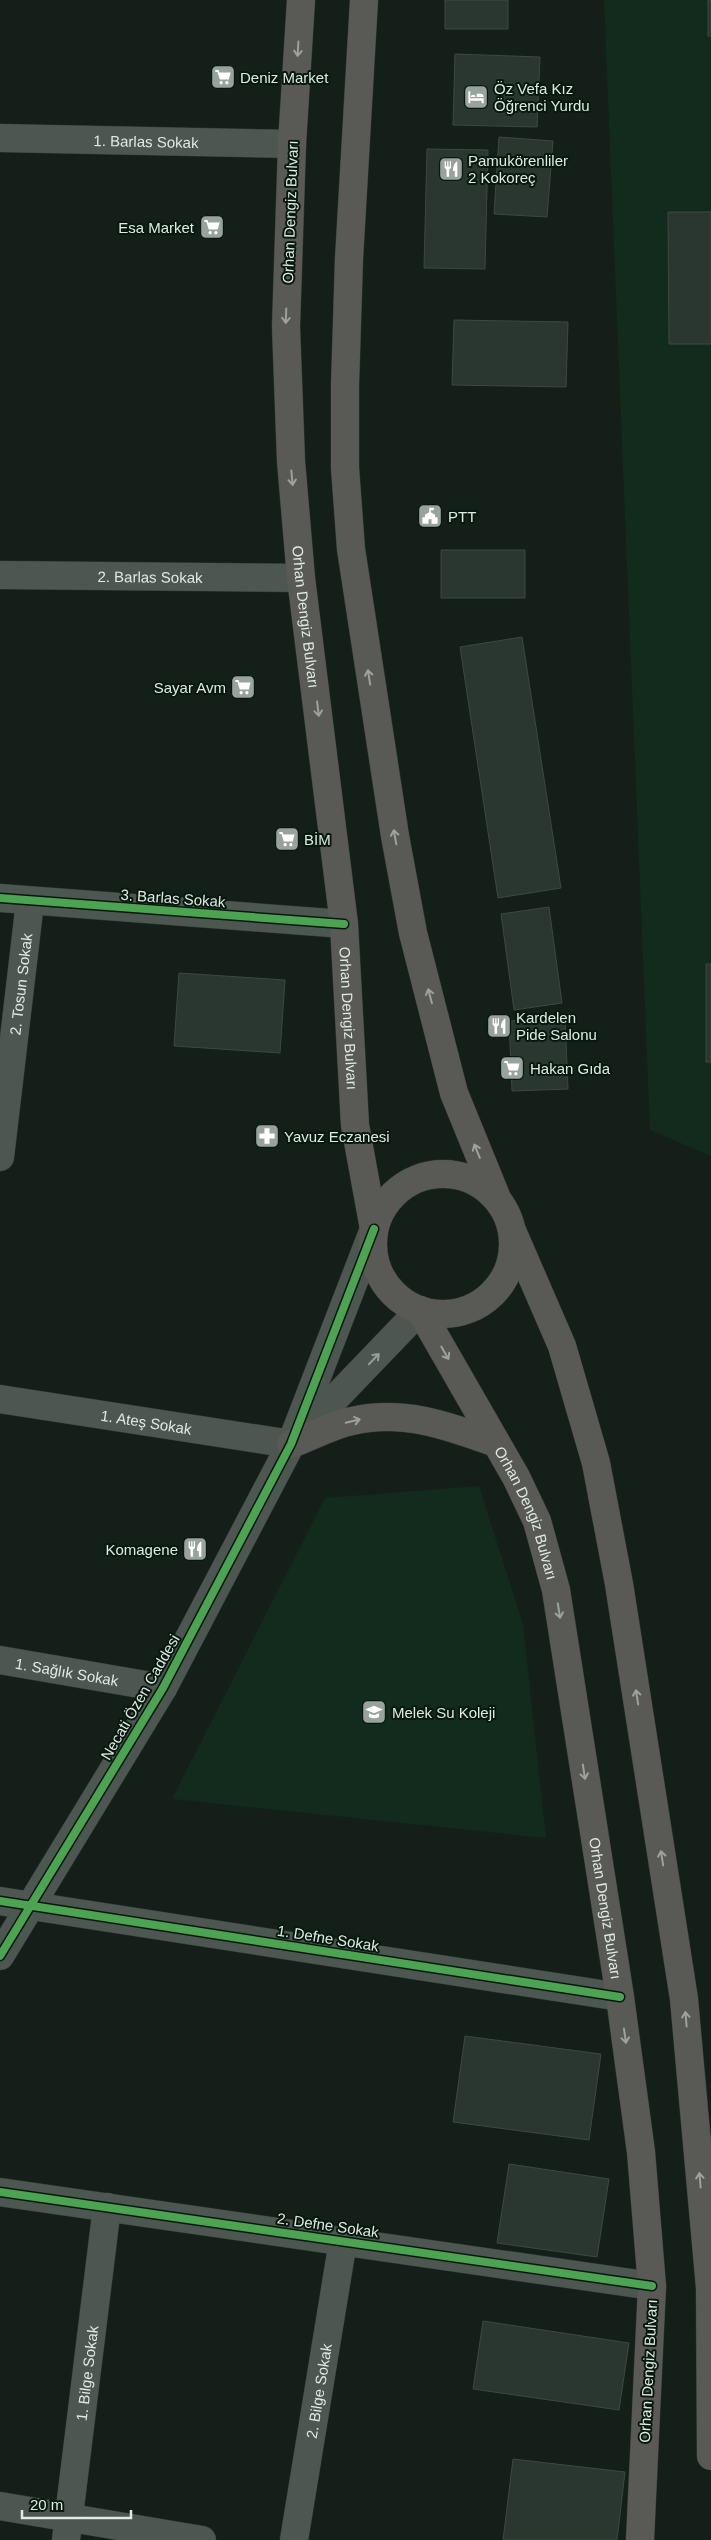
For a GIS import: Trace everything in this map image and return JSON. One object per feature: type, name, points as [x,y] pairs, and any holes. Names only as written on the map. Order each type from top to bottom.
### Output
[{"type":"main road","name":"Orhan Dengiz Bulvarı","points":[[301,0],[292,144],[286,327],[291,461],[301,578],[344,924],[354,1125],[374,1229]]},
{"type":"main road","name":"Orhan Dengiz Bulvarı","points":[[364,0],[349,259],[345,385],[346,468],[351,550],[393,827],[413,933],[454,1092],[496,1196],[507,1213],[513,1233],[562,1346],[596,1463],[622,1604],[684,1999],[710,2288],[711,2456]]},
{"type":"main road","name":"Orhan Dengiz Bulvarı","points":[[496,1196],[479,1182],[458,1174],[436,1173],[422,1177],[396,1191],[382,1208],[374,1229],[372,1249],[377,1269],[384,1281],[402,1301],[420,1310],[444,1314],[468,1310],[489,1298],[504,1279],[513,1257],[513,1233]]},
{"type":"main road","name":"Orhan Dengiz Bulvarı","points":[[420,1310],[496,1443],[537,1521],[556,1590],[620,1997],[641,2152],[652,2286],[640,2540]]},
{"type":"main road","points":[[291,1444],[352,1421],[386,1416],[416,1418],[446,1425],[496,1443]]},
{"type":"street","name":"1. Barlas Sokak","points":[[0,138],[292,144]]},
{"type":"street","name":"2. Barlas Sokak","points":[[0,575],[301,578]]},
{"type":"street","name":"3. Barlas Sokak","points":[[0,898],[30,902],[344,924]]},
{"type":"street","name":"2. Tosun Sokak","points":[[0,1157],[30,902]]},
{"type":"street","points":[[291,1444],[374,1229]]},
{"type":"street","points":[[291,1444],[420,1310]]},
{"type":"street","name":"1. Ateş Sokak","points":[[0,1399],[291,1444]]},
{"type":"street","name":"Necati Özen Caddesi","points":[[0,1956],[163,1688],[291,1444]]},
{"type":"street","name":"1. Sağlık Sokak","points":[[0,1660],[163,1688]]},
{"type":"street","name":"1. Defne Sokak","points":[[0,1901],[620,1997]]},
{"type":"street","name":"2. Defne Sokak","points":[[0,2192],[652,2286]]},
{"type":"street","name":"1. Bilge Sokak","points":[[68,2529],[107,2207]]},
{"type":"street","name":"2. Bilge Sokak","points":[[294,2540],[342,2242]]},
{"type":"street","points":[[0,2506],[68,2529],[202,2540]]},
{"type":"shaded area","points":[[604,0],[711,0],[711,1156],[650,1130]]},
{"type":"shaded area","name":"Melek Su Koleji","points":[[479,1486],[523,1624],[546,1838],[172,1799],[325,1498]]},
{"type":"building","points":[[445,0],[508,0],[508,29],[445,29]]},
{"type":"building","points":[[708,0],[711,0],[711,36],[708,36]]},
{"type":"building","points":[[455,54],[540,57],[537,127],[453,125]]},
{"type":"building","points":[[499,137],[553,141],[547,217],[494,214]]},
{"type":"building","points":[[427,149],[488,150],[485,269],[424,268]]},
{"type":"building","points":[[668,212],[711,212],[711,344],[669,344]]},
{"type":"building","points":[[454,320],[568,322],[566,387],[452,385]]},
{"type":"building","points":[[441,550],[525,550],[525,598],[441,598]]},
{"type":"building","points":[[522,637],[561,888],[498,898],[460,647]]},
{"type":"building","points":[[549,907],[562,1003],[514,1010],[501,914]]},
{"type":"building","points":[[706,964],[711,964],[711,1062],[706,1062]]},
{"type":"building","points":[[179,973],[285,980],[280,1053],[174,1046]]},
{"type":"building","points":[[565,1019],[568,1089],[512,1091],[509,1021]]},
{"type":"building","points":[[465,2036],[601,2054],[589,2140],[453,2122]]},
{"type":"building","points":[[509,2164],[609,2179],[597,2257],[497,2243]]},
{"type":"building","points":[[483,2321],[629,2343],[619,2410],[473,2389]]},
{"type":"building","points":[[513,2459],[625,2472],[617,2540],[503,2540]]},
{"type":"cycle path","points":[[0,898],[344,924]]},
{"type":"cycle path","points":[[0,1956],[163,1688],[291,1444],[374,1229]]},
{"type":"cycle path","points":[[0,1901],[620,1997]]},
{"type":"cycle path","points":[[0,2192],[652,2286]]},
{"type":"place","name":"Deniz Market","points":[[223,77]]},
{"type":"place","name":"Öz Vefa Kız Öğrenci Yurdu","points":[[476,97]]},
{"type":"place","name":"Pamukörenliler 2 Kokoreç","points":[[451,169]]},
{"type":"place","name":"Esa Market","points":[[212,227]]},
{"type":"place","name":"PTT","points":[[430,516]]},
{"type":"place","name":"Sayar Avm","points":[[243,687]]},
{"type":"place","name":"BİM","points":[[287,839]]},
{"type":"place","name":"Kardelen Pide Salonu","points":[[499,1026]]},
{"type":"place","name":"Hakan Gıda","points":[[512,1068]]},
{"type":"place","name":"Yavuz Eczanesi","points":[[267,1136]]},
{"type":"place","name":"Komagene","points":[[195,1549]]},
{"type":"place","name":"Melek Su Koleji","points":[[374,1712]]}]
